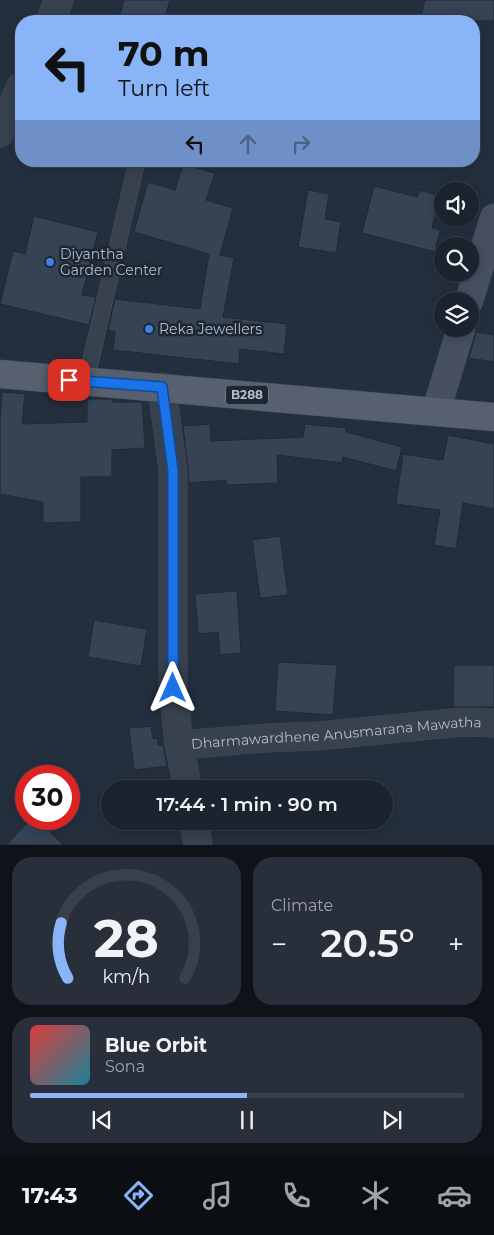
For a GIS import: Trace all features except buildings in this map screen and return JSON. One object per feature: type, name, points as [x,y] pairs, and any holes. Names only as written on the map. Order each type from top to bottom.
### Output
[{"type":"main road","name":"B288","points":[[0,374],[494,417]]},
{"type":"street","points":[[53,15],[59,0]]},
{"type":"street","points":[[0,133],[15,99]]},
{"type":"street","points":[[472,292],[494,218]]},
{"type":"street","points":[[436,411],[459,337]]},
{"type":"street","points":[[162,387],[173,471],[173,688],[179,745],[186,780]]},
{"type":"street","name":"Dharmawardhene Anusmarana Mawatha","points":[[179,745],[318,736],[464,722],[494,723]]},
{"type":"street","points":[[196,830],[198,845]]},
{"type":"lane","points":[[86,381],[136,167]]},
{"type":"place","name":"Diyantha Garden Center","points":[[50,262]]},
{"type":"place","name":"Reka Jewellers","points":[[149,329]]},
{"type":"route","points":[[69,380],[162,387],[173,471],[173,688]]}]
